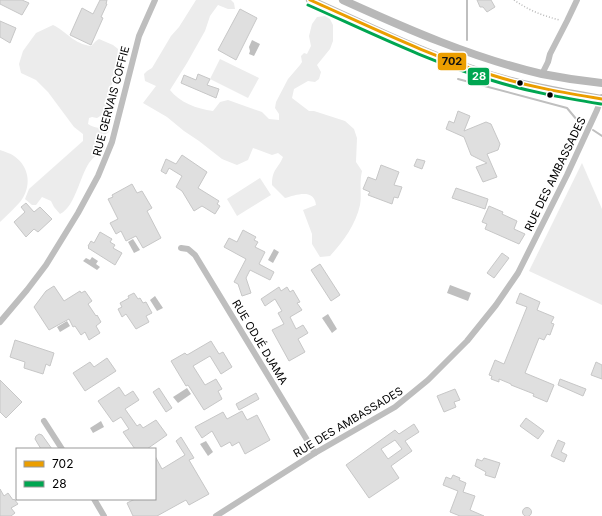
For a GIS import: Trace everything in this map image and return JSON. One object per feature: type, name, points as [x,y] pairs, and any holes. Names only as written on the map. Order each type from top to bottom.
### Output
[{"type":"main road","points":[[310,0],[414,46],[480,72],[536,87],[602,98]]},
{"type":"main road","points":[[343,0],[381,17],[484,58],[542,74],[602,84]]},
{"type":"street","name":"RUE GERVAIS COFFIE","points":[[0,322],[46,265],[98,176],[112,142],[139,36],[155,0]]},
{"type":"street","points":[[542,74],[550,54],[577,0]]},
{"type":"street","name":"RUE DES AMBASSADES","points":[[216,516],[315,453],[395,407],[411,396],[466,341],[496,305],[518,273],[567,175],[602,98]]},
{"type":"street","name":"RUE ODJÉ DJAMA","points":[[181,248],[188,249],[195,256],[315,453]]},
{"type":"street","points":[[44,421],[61,448]]},
{"type":"street","points":[[95,500],[104,516]]},
{"type":"path","points":[[514,0],[525,8],[550,17],[567,21]]},
{"type":"shaded area","points":[[196,0],[231,0],[234,3],[235,9],[228,9],[218,5],[210,16],[205,31],[170,90],[178,98],[201,109],[213,111],[220,102],[228,100],[262,112],[269,119],[279,120],[279,114],[275,108],[276,102],[288,79],[302,62],[301,56],[304,53],[307,54],[311,46],[309,36],[312,24],[317,17],[325,16],[330,19],[333,25],[333,41],[330,49],[317,65],[321,72],[319,79],[315,82],[308,81],[294,89],[292,98],[309,111],[314,111],[345,121],[354,129],[357,138],[356,162],[362,171],[360,205],[348,232],[340,245],[330,256],[320,257],[312,244],[312,234],[303,210],[316,205],[312,196],[304,194],[285,198],[272,185],[274,172],[283,157],[278,153],[272,155],[253,148],[248,160],[237,165],[222,159],[167,117],[143,103],[156,86],[145,81],[144,74],[152,68],[171,36],[179,27]]},
{"type":"shaded area","points":[[53,25],[85,45],[91,46],[99,39],[113,45],[118,49],[117,62],[105,113],[97,118],[89,118],[88,124],[95,127],[108,129],[109,132],[103,136],[105,148],[89,163],[70,205],[60,214],[51,201],[42,197],[36,205],[32,205],[25,199],[29,189],[83,141],[83,134],[74,127],[48,92],[36,80],[21,73],[19,64],[23,51],[36,33]]},
{"type":"shaded area","points":[[252,40],[260,44],[254,56],[249,54],[249,47]]},
{"type":"shaded area","points":[[220,59],[259,78],[248,98],[210,79]]},
{"type":"shaded area","points":[[0,150],[9,153],[19,161],[26,171],[28,184],[24,196],[20,202],[0,222]]},
{"type":"shaded area","points":[[582,163],[602,209],[602,305],[529,271]]},
{"type":"shaded area","points":[[260,178],[271,195],[237,216],[227,199]]},
{"type":"shaded area","points":[[133,239],[140,250],[134,253],[128,242]]},
{"type":"shaded area","points":[[274,249],[279,252],[273,263],[268,260]]},
{"type":"shaded area","points":[[92,257],[98,261],[96,264],[100,267],[97,270],[83,261],[86,258],[90,260]]},
{"type":"shaded area","points":[[450,285],[471,293],[468,301],[447,293]]},
{"type":"shaded area","points":[[155,296],[163,308],[157,311],[150,300]]},
{"type":"shaded area","points":[[328,314],[337,329],[332,333],[322,318]]},
{"type":"shaded area","points":[[67,321],[70,326],[60,332],[57,327]]},
{"type":"shaded area","points":[[187,388],[191,394],[178,403],[173,397]]},
{"type":"shaded area","points":[[101,421],[104,427],[93,433],[90,428]]},
{"type":"shaded area","points":[[206,441],[213,452],[208,456],[200,444]]},
{"type":"building","points":[[0,0],[22,0],[29,3],[22,15],[0,4]]},
{"type":"building","points":[[100,0],[107,0],[107,4],[101,17],[103,18],[91,45],[70,35],[82,8],[93,14]]},
{"type":"building","points":[[477,0],[491,0],[495,7],[487,12],[483,7],[480,7]]},
{"type":"building","points":[[240,9],[257,18],[236,60],[218,50]]},
{"type":"building","points":[[0,21],[16,28],[10,43],[0,37]]},
{"type":"building","points":[[198,74],[210,79],[207,85],[219,89],[216,98],[181,83],[184,75],[196,80]]},
{"type":"building","points":[[458,111],[470,116],[464,131],[486,122],[491,124],[500,144],[498,150],[487,154],[497,177],[483,182],[476,167],[487,163],[471,155],[464,137],[446,129],[449,121],[454,123]]},
{"type":"building","points":[[182,155],[207,172],[198,188],[219,201],[217,204],[220,206],[215,214],[202,206],[194,211],[182,191],[176,187],[182,176],[169,168],[166,174],[161,171],[166,159],[176,164]]},
{"type":"building","points":[[417,159],[425,161],[422,169],[414,166]]},
{"type":"building","points":[[381,165],[399,172],[394,185],[402,187],[398,198],[394,197],[392,204],[368,195],[370,192],[363,189],[368,177],[376,180]]},
{"type":"building","points":[[132,184],[137,193],[142,191],[152,208],[147,211],[161,238],[143,248],[136,236],[126,241],[121,231],[116,234],[110,223],[118,219],[108,199],[113,197],[112,195]]},
{"type":"building","points":[[456,188],[488,199],[485,209],[452,198]]},
{"type":"building","points":[[26,203],[34,212],[40,207],[52,219],[38,232],[34,229],[26,237],[14,222],[25,212],[21,207]]},
{"type":"building","points":[[489,206],[503,212],[502,214],[517,221],[514,229],[525,234],[519,244],[485,229],[487,224],[482,222]]},
{"type":"building","points":[[243,230],[256,237],[254,240],[258,242],[255,247],[265,252],[259,264],[274,272],[270,280],[250,270],[246,278],[251,293],[242,296],[238,284],[234,282],[246,259],[224,247],[229,238],[237,242]]},
{"type":"building","points":[[100,232],[112,239],[110,242],[115,245],[113,248],[122,253],[115,265],[88,248],[91,241],[94,243]]},
{"type":"building","points":[[502,253],[509,258],[494,278],[487,273]]},
{"type":"building","points":[[320,264],[340,295],[331,301],[311,270]]},
{"type":"building","points":[[54,286],[64,301],[80,291],[81,293],[85,291],[92,301],[88,304],[101,322],[96,326],[100,333],[89,340],[85,332],[81,335],[75,326],[73,327],[69,319],[49,330],[34,307],[46,291]]},
{"type":"building","points":[[279,287],[281,291],[287,287],[290,292],[293,290],[300,302],[297,303],[302,310],[290,317],[296,329],[303,325],[308,333],[298,339],[305,352],[289,361],[272,330],[284,324],[278,313],[282,311],[275,299],[265,306],[261,299]]},
{"type":"building","points":[[134,293],[143,303],[146,302],[152,313],[146,316],[149,322],[136,329],[126,314],[122,317],[118,309],[122,307],[120,303]]},
{"type":"building","points":[[520,293],[540,302],[537,310],[554,317],[551,323],[554,324],[550,335],[547,334],[544,340],[539,338],[525,373],[554,385],[547,402],[533,396],[534,394],[499,379],[499,382],[491,379],[492,376],[489,375],[495,360],[504,364],[527,307],[516,303]]},
{"type":"building","points":[[15,340],[54,353],[50,366],[46,364],[43,374],[24,368],[25,362],[10,357]]},
{"type":"building","points":[[211,341],[219,354],[223,352],[232,367],[221,374],[210,356],[193,366],[205,385],[216,379],[222,389],[218,391],[222,399],[204,410],[188,385],[186,386],[171,361],[185,353],[187,355]]},
{"type":"building","points":[[107,358],[116,371],[85,391],[73,373],[90,362],[94,367]]},
{"type":"building","points":[[596,362],[602,365],[602,379],[591,375]]},
{"type":"building","points":[[560,379],[586,389],[583,396],[558,385]]},
{"type":"building","points":[[0,380],[22,402],[6,418],[0,412]]},
{"type":"building","points":[[119,387],[125,396],[133,391],[139,400],[125,409],[137,426],[140,424],[143,428],[156,420],[167,435],[148,448],[134,448],[123,432],[129,429],[121,417],[113,422],[98,401]]},
{"type":"building","points":[[159,388],[172,408],[166,412],[153,392]]},
{"type":"building","points":[[455,389],[460,400],[454,402],[456,407],[444,412],[437,396]]},
{"type":"building","points":[[256,393],[259,399],[239,410],[236,404]]},
{"type":"building","points":[[242,411],[247,420],[257,415],[270,440],[245,454],[239,442],[232,446],[230,442],[221,447],[212,431],[202,438],[195,427],[223,412],[227,419]]},
{"type":"building","points":[[526,418],[544,431],[538,439],[520,426]]},
{"type":"building","points":[[414,424],[419,432],[405,441],[412,451],[391,466],[399,478],[369,498],[346,465],[395,430],[399,434]],"holes":[[[395,440],[402,449],[388,459],[381,449]]]},
{"type":"building","points":[[39,434],[42,435],[51,448],[40,448],[35,439]]},
{"type":"building","points":[[181,437],[194,458],[189,460],[209,494],[189,505],[186,500],[157,516],[133,516],[127,503],[133,500],[156,500],[156,458],[162,469],[185,455],[176,441]]},
{"type":"building","points":[[558,440],[565,443],[561,452],[567,455],[564,462],[551,456]]},
{"type":"building","points":[[484,458],[500,463],[495,478],[485,475],[486,472],[475,466],[477,459],[482,461]]},
{"type":"building","points":[[453,475],[466,483],[463,492],[475,496],[470,510],[484,516],[460,516],[450,512],[458,491],[443,485],[446,477],[451,479]]},
{"type":"building","points":[[0,489],[4,496],[8,493],[18,504],[11,508],[15,513],[11,516],[0,516]]},
{"type":"building","points":[[527,507],[532,512],[527,517],[522,512]]},
{"type":"waterway","points":[[467,0],[467,40]]},
{"type":"waterway","points":[[458,79],[567,108],[577,120]]},
{"type":"waterway","points":[[593,130],[602,136]]},
{"type":"transit line","name":"702","points":[[310,0],[401,41],[471,68],[535,87],[602,99]]},
{"type":"transit line","name":"28","points":[[308,5],[446,65],[507,85],[534,92],[601,104]]}]
